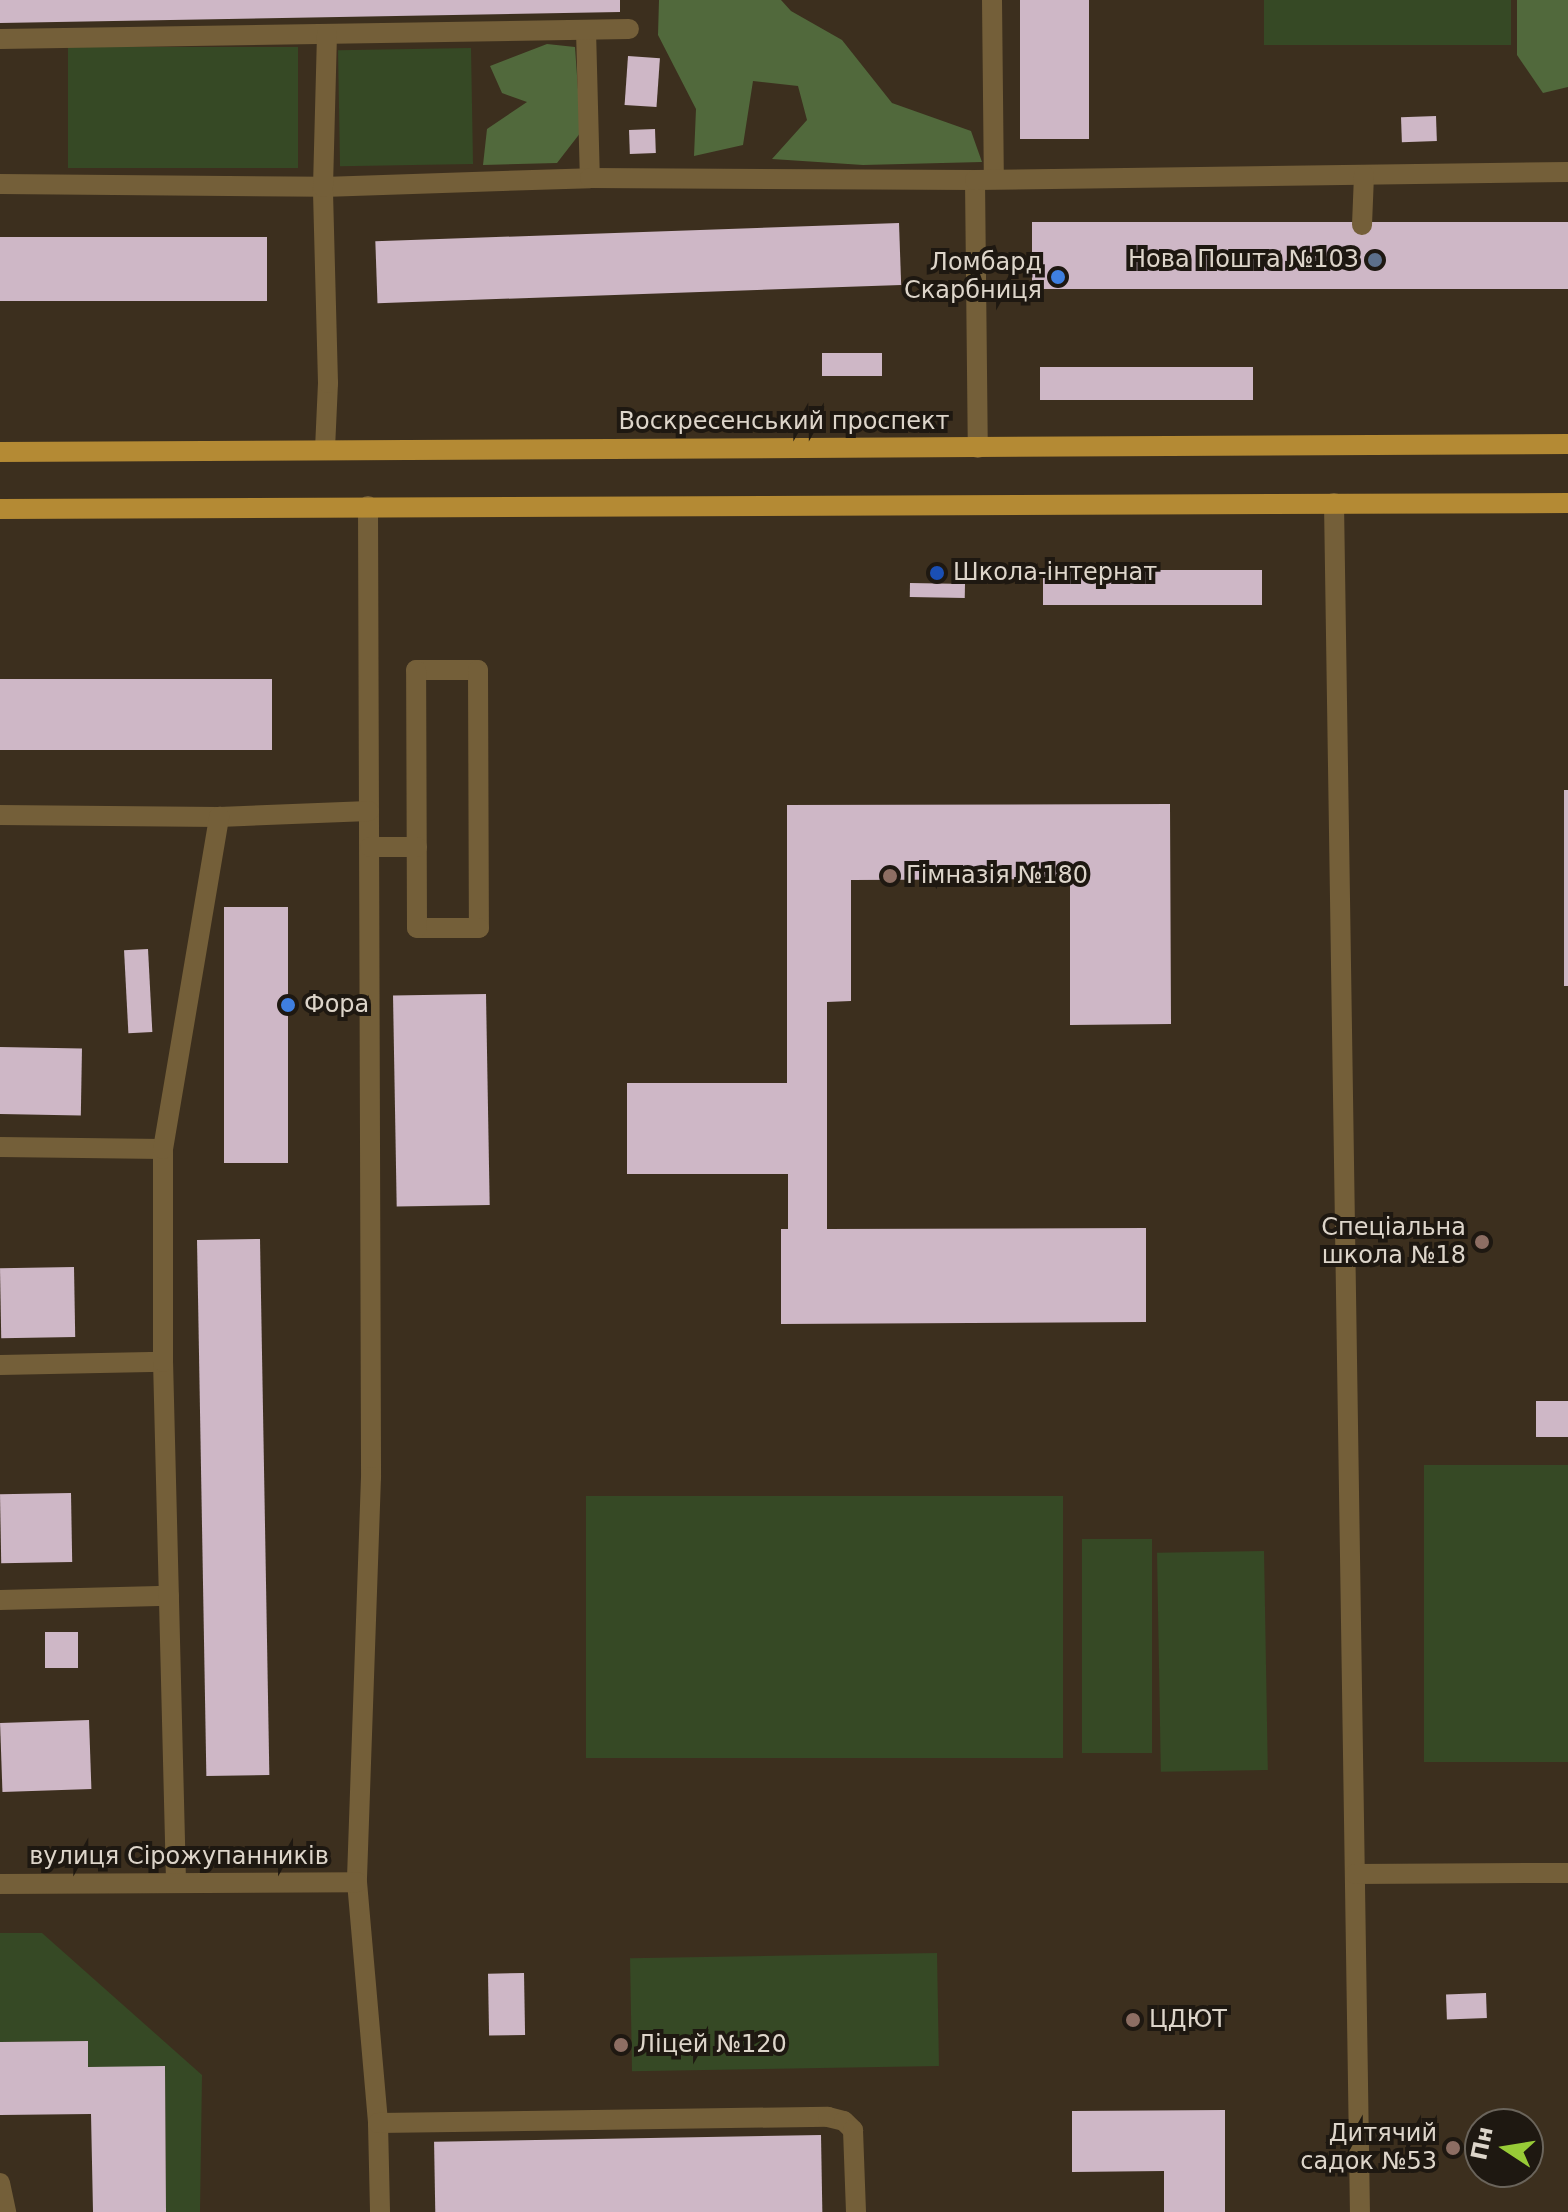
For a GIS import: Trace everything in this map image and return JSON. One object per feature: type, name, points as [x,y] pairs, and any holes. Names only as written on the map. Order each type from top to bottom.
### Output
[{"type":"main road","name":"Воскресенський проспект","points":[[0,452],[1568,444]]},
{"type":"main road","points":[[0,509],[1568,503]]},
{"type":"street","points":[[978,448],[992,0]]},
{"type":"street","points":[[0,39],[629,29]]},
{"type":"street","points":[[586,30],[590,178]]},
{"type":"street","points":[[325,449],[328,383],[323,187],[327,34]]},
{"type":"street","points":[[0,184],[323,187],[590,178],[985,180],[1568,172]]},
{"type":"street","points":[[1362,225],[1364,175]]},
{"type":"street","points":[[1334,503],[1360,2212]]},
{"type":"street","points":[[368,506],[371,1477],[357,1882],[378,2123],[380,2212]]},
{"type":"street","points":[[416,670],[478,670],[479,928],[417,928],[417,847],[416,670]]},
{"type":"street","points":[[0,815],[219,817],[369,811]]},
{"type":"street","points":[[176,1881],[163,1362],[163,1149],[219,817]]},
{"type":"street","points":[[370,847],[417,847]]},
{"type":"street","points":[[0,1147],[163,1149]]},
{"type":"street","points":[[0,1365],[163,1362]]},
{"type":"street","points":[[0,1600],[169,1596]]},
{"type":"street","points":[[1355,1874],[1568,1873]]},
{"type":"street","name":"вулиця Сірожупанників","points":[[0,1884],[357,1882]]},
{"type":"street","points":[[378,2123],[828,2117],[844,2121],[853,2130],[856,2212]]},
{"type":"street","points":[[0,2183],[6,2212]]},
{"type":"green space","points":[[659,0],[781,0],[791,11],[842,40],[892,103],[971,131],[982,162],[863,165],[772,159],[807,120],[798,86],[753,81],[743,145],[694,156],[696,109],[658,35]]},
{"type":"green space","points":[[1264,0],[1511,0],[1511,45],[1264,45]]},
{"type":"green space","points":[[1517,0],[1568,0],[1568,87],[1543,93],[1517,55]]},
{"type":"green space","points":[[547,44],[575,47],[581,132],[557,163],[483,165],[487,129],[527,102],[502,93],[490,66]]},
{"type":"green space","points":[[68,47],[298,47],[298,168],[68,168]]},
{"type":"green space","points":[[471,48],[473,164],[340,166],[338,50]]},
{"type":"green space","points":[[1424,1465],[1568,1465],[1568,1762],[1424,1762]]},
{"type":"green space","points":[[586,1496],[1063,1496],[1063,1758],[586,1758]]},
{"type":"green space","points":[[1082,1539],[1152,1539],[1152,1753],[1082,1753]]},
{"type":"green space","points":[[1264,1551],[1268,1770],[1161,1772],[1157,1553]]},
{"type":"green space","points":[[0,1933],[42,1933],[202,2075],[200,2212],[166,2212],[165,2067],[88,2067],[88,2041],[0,2042]]},
{"type":"green space","points":[[937,1953],[939,2066],[632,2071],[630,1958]]},
{"type":"building","points":[[0,0],[620,0],[620,12],[0,23]]},
{"type":"building","points":[[1020,0],[1089,0],[1089,139],[1020,139]]},
{"type":"building","points":[[628,56],[660,58],[657,107],[625,105]]},
{"type":"building","points":[[1436,116],[1437,141],[1402,142],[1401,117]]},
{"type":"building","points":[[655,129],[656,153],[630,154],[629,130]]},
{"type":"building","points":[[1032,222],[1568,222],[1568,289],[1032,289]]},
{"type":"building","points":[[899,223],[901,285],[377,303],[375,241]]},
{"type":"building","points":[[0,237],[267,237],[267,301],[0,301]]},
{"type":"building","points":[[822,353],[882,353],[882,376],[822,376]]},
{"type":"building","points":[[1040,367],[1253,367],[1253,400],[1040,400]]},
{"type":"building","points":[[1043,570],[1262,570],[1262,605],[1043,605]]},
{"type":"building","points":[[910,583],[965,584],[965,598],[910,597]]},
{"type":"building","points":[[0,679],[272,679],[272,750],[0,750]]},
{"type":"building","points":[[1564,790],[1568,790],[1568,986],[1564,986]]},
{"type":"building","points":[[1170,804],[1171,1024],[1070,1025],[1070,879],[851,880],[851,1001],[827,1002],[827,1229],[1146,1228],[1146,1322],[781,1324],[781,1229],[788,1229],[788,1174],[627,1174],[627,1083],[787,1083],[787,805]]},
{"type":"building","points":[[224,907],[288,907],[288,1163],[224,1163]]},
{"type":"building","points":[[148,949],[152,1032],[128,1033],[124,950]]},
{"type":"building","points":[[486,994],[490,1205],[397,1207],[393,996]]},
{"type":"building","points":[[0,1047],[82,1048],[81,1115],[0,1114]]},
{"type":"building","points":[[260,1239],[269,1775],[206,1776],[197,1240]]},
{"type":"building","points":[[74,1267],[75,1337],[1,1338],[0,1268]]},
{"type":"building","points":[[1536,1401],[1568,1401],[1568,1437],[1536,1437]]},
{"type":"building","points":[[71,1493],[72,1562],[1,1563],[0,1494]]},
{"type":"building","points":[[45,1632],[78,1632],[78,1668],[45,1668]]},
{"type":"building","points":[[89,1720],[91,1789],[2,1792],[0,1723]]},
{"type":"building","points":[[524,1973],[525,2035],[489,2036],[488,1974]]},
{"type":"building","points":[[1486,1993],[1487,2018],[1447,2019],[1446,1994]]},
{"type":"building","points":[[88,2041],[88,2067],[165,2066],[166,2212],[93,2212],[91,2114],[0,2115],[0,2042]]},
{"type":"building","points":[[1225,2110],[1225,2212],[1164,2212],[1164,2171],[1072,2172],[1072,2111]]},
{"type":"building","points":[[821,2135],[822,2212],[435,2212],[434,2142]]},
{"type":"place","name":"Нова Пошта №103","points":[[1375,260]]},
{"type":"place","name":"Ломбард Скарбниця","points":[[1058,277]]},
{"type":"place","name":"Школа-інтернат","points":[[937,573]]},
{"type":"place","name":"Гімназія №180","points":[[890,876]]},
{"type":"place","name":"Фора","points":[[288,1005]]},
{"type":"place","name":"Спеціальна школа №18","points":[[1482,1242]]},
{"type":"place","name":"ЦДЮТ","points":[[1133,2020]]},
{"type":"place","name":"Ліцей №120","points":[[621,2045]]},
{"type":"place","name":"Дитячий садок №53","points":[[1453,2148]]}]
